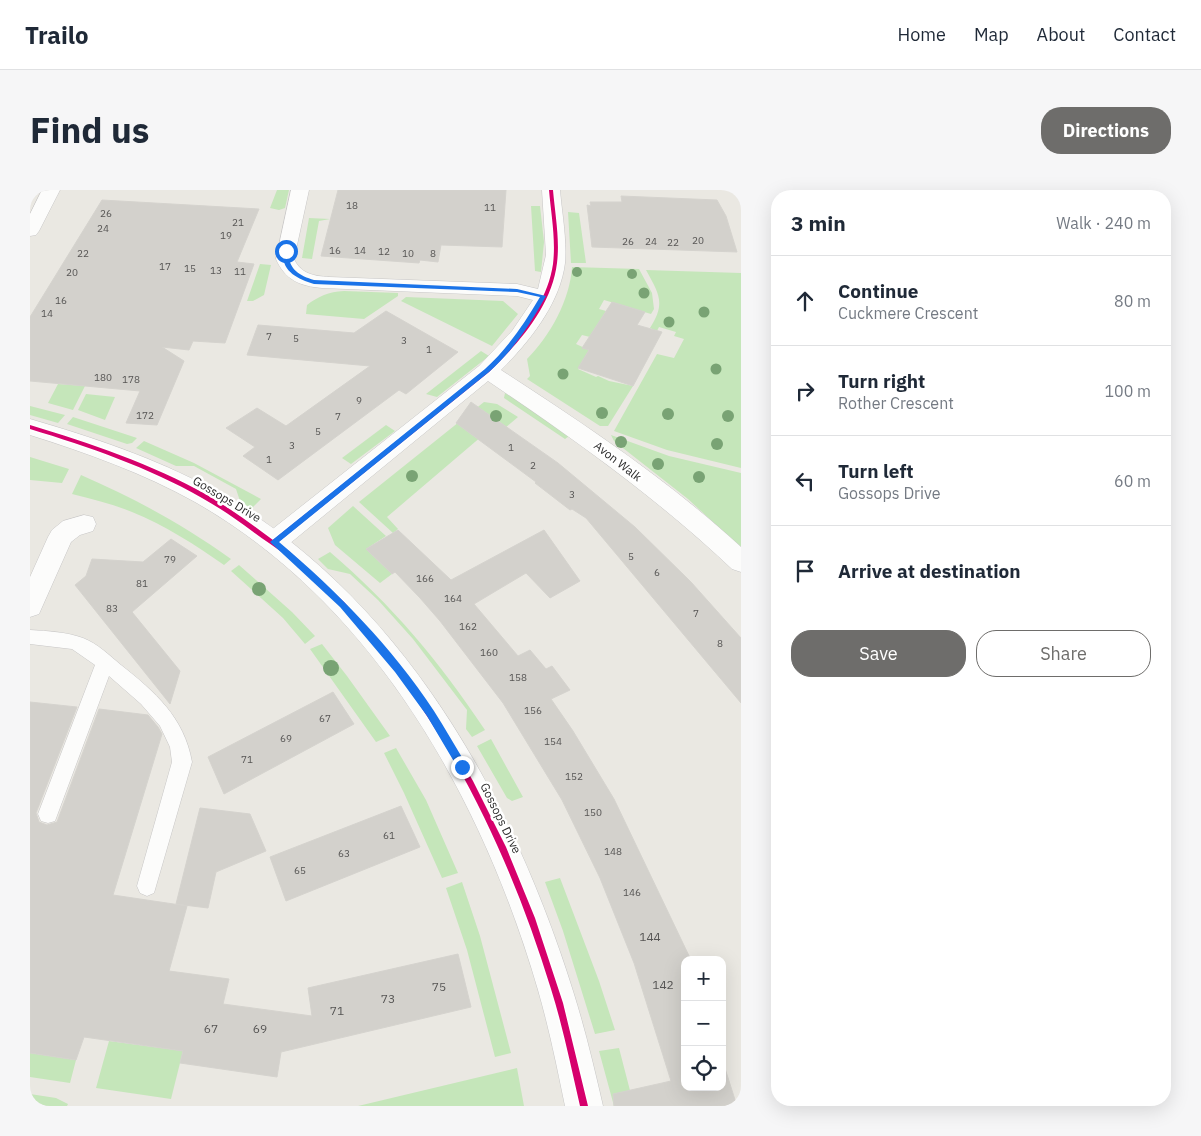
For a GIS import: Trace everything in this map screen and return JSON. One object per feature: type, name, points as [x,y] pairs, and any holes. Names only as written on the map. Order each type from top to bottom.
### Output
[{"type":"street","points":[[30,231],[51,190]]},
{"type":"street","points":[[300,190],[285,259],[288,267],[302,279],[329,283],[517,290],[544,296]]},
{"type":"street","points":[[274,542],[487,371],[520,336],[549,286],[554,264],[555,239],[551,190]]},
{"type":"street","name":"Avon Walk","points":[[487,371],[581,432],[712,533],[741,562]]},
{"type":"street","name":"Gossops Drive","points":[[30,427],[83,443],[139,464],[227,510],[274,542],[310,573],[343,605],[387,656],[430,713],[462,767],[489,816],[514,873],[538,935],[556,991],[584,1106]]},
{"type":"street","points":[[30,606],[61,537],[76,525],[84,524]]},
{"type":"lane","points":[[30,636],[77,643],[86,648],[150,699],[168,720],[181,748],[182,762],[147,886]]},
{"type":"lane","points":[[48,814],[105,662]]},
{"type":"green space","points":[[277,190],[289,190],[285,208],[279,210],[270,208]]},
{"type":"green space","points":[[531,206],[540,206],[544,242],[541,272],[535,271]]},
{"type":"green space","points":[[568,212],[579,213],[586,263],[571,263]]},
{"type":"green space","points":[[309,218],[330,219],[319,221],[312,259],[302,258]]},
{"type":"green space","points":[[260,264],[271,265],[264,295],[253,301],[247,301]]},
{"type":"green space","points":[[572,267],[639,269],[652,293],[654,309],[651,314],[604,300],[599,309],[606,311],[590,337],[582,335],[576,344],[589,350],[578,369],[596,377],[633,386],[608,426],[600,426],[527,379],[530,376],[527,359],[551,328],[563,305]]},
{"type":"green space","points":[[646,270],[741,273],[741,468],[667,450],[614,431],[657,354],[674,358],[684,339],[674,336],[676,332],[659,327],[657,331],[650,328],[658,312],[659,299]]},
{"type":"green space","points":[[344,291],[398,293],[398,296],[364,319],[306,314],[307,305],[316,299],[328,293]]},
{"type":"green space","points":[[406,297],[503,301],[518,314],[492,346],[401,301]]},
{"type":"green space","points":[[481,351],[489,356],[437,397],[426,394]]},
{"type":"green space","points":[[58,384],[85,386],[73,410],[48,403]]},
{"type":"green space","points":[[505,393],[572,434],[565,439],[504,398]]},
{"type":"green space","points":[[86,394],[115,397],[105,420],[78,410]]},
{"type":"green space","points":[[484,402],[497,404],[518,417],[497,435],[482,436],[387,517],[398,529],[393,533],[359,502]]},
{"type":"green space","points":[[30,406],[65,415],[58,423],[30,415]]},
{"type":"green space","points":[[73,417],[137,438],[132,443],[127,444],[67,424]]},
{"type":"green space","points":[[386,425],[395,431],[351,464],[342,458]]},
{"type":"green space","points":[[611,435],[669,456],[741,473],[741,548],[688,499],[614,441]]},
{"type":"green space","points":[[144,441],[194,463],[261,499],[251,509],[240,501],[236,489],[194,466],[176,466],[136,448]]},
{"type":"green space","points":[[30,457],[69,469],[62,483],[30,480]]},
{"type":"green space","points":[[81,475],[121,493],[158,513],[195,534],[231,559],[224,565],[180,536],[144,517],[110,504],[72,494]]},
{"type":"green space","points":[[353,506],[386,536],[366,549],[392,574],[380,583],[335,545],[328,528]]},
{"type":"green space","points":[[330,552],[374,592],[414,635],[485,730],[472,737],[466,729],[467,710],[413,639],[378,600],[350,574],[328,569],[318,559]]},
{"type":"green space","points":[[239,565],[292,612],[315,636],[305,644],[283,618],[231,571]]},
{"type":"green space","points":[[322,644],[390,736],[376,742],[310,649]]},
{"type":"green space","points":[[491,739],[523,797],[512,801],[507,798],[477,746]]},
{"type":"green space","points":[[396,748],[426,800],[458,873],[442,878],[384,753]]},
{"type":"green space","points":[[560,878],[599,981],[615,1030],[595,1034],[563,931],[545,882]]},
{"type":"green space","points":[[462,882],[480,936],[511,1053],[495,1057],[467,950],[446,888]]},
{"type":"green space","points":[[109,1041],[183,1051],[171,1099],[96,1088]]},
{"type":"green space","points":[[619,1048],[634,1106],[614,1106],[599,1051]]},
{"type":"green space","points":[[30,1053],[76,1060],[70,1083],[30,1077]]},
{"type":"green space","points":[[517,1068],[524,1106],[358,1106]]},
{"type":"green space","points":[[30,1094],[56,1098],[68,1104],[67,1106],[30,1106]]},
{"type":"building","points":[[338,190],[506,190],[502,247],[441,245],[438,262],[420,260],[419,263],[321,256]]},
{"type":"building","points":[[621,196],[717,200],[726,216],[737,252],[592,247],[587,205],[591,206],[590,202],[622,202]]},
{"type":"building","points":[[102,200],[259,209],[237,262],[254,264],[225,343],[193,341],[189,350],[162,347],[184,361],[157,425],[126,423],[140,391],[30,381],[30,317]]},
{"type":"building","points":[[612,302],[645,312],[637,325],[662,332],[633,386],[578,368],[589,350],[582,348]]},
{"type":"building","points":[[386,311],[458,352],[406,394],[399,390],[278,480],[243,456],[255,447],[226,428],[257,408],[286,426],[370,366],[247,355],[258,325],[354,333]]},
{"type":"building","points":[[471,402],[558,463],[635,527],[691,582],[741,638],[741,703],[586,518],[572,509],[570,510],[536,482],[456,423]]},
{"type":"building","points":[[398,530],[451,580],[544,530],[580,581],[550,598],[526,573],[474,604],[518,656],[530,650],[546,669],[552,666],[570,690],[551,699],[573,731],[614,799],[689,956],[681,956],[681,1091],[726,1091],[726,1072],[737,1106],[614,1106],[613,1094],[671,1081],[634,963],[600,878],[562,800],[503,703],[420,598],[395,572],[392,574],[366,549]]},
{"type":"building","points":[[171,539],[197,556],[132,612],[180,671],[170,704],[75,585],[86,576],[92,559],[143,562]]},
{"type":"building","points":[[333,692],[354,724],[224,794],[208,757]]},
{"type":"building","points":[[30,702],[77,707],[36,813],[39,822],[47,825],[57,822],[99,709],[148,715],[162,734],[113,895],[187,906],[169,971],[229,979],[223,1004],[312,1016],[308,988],[458,954],[471,1007],[281,1052],[277,1077],[180,1063],[183,1051],[84,1037],[76,1060],[30,1053]]},
{"type":"building","points":[[401,806],[420,847],[286,901],[270,857]]},
{"type":"building","points":[[200,808],[250,814],[266,851],[216,872],[208,908],[176,904]]},
{"type":"cycle path","points":[[274,542],[487,371],[520,336],[539,308],[552,279],[556,255],[556,236],[551,190]]},
{"type":"cycle path","points":[[30,427],[107,452],[156,472],[227,510],[288,553],[342,603],[390,659],[433,719],[471,783],[504,850],[532,918],[555,988],[584,1106]]},
{"type":"route","points":[[286,251],[285,259],[288,267],[294,274],[302,279],[314,282],[517,290],[544,296],[520,336],[487,371],[274,542],[343,605],[398,669],[430,713],[462,767]]}]
